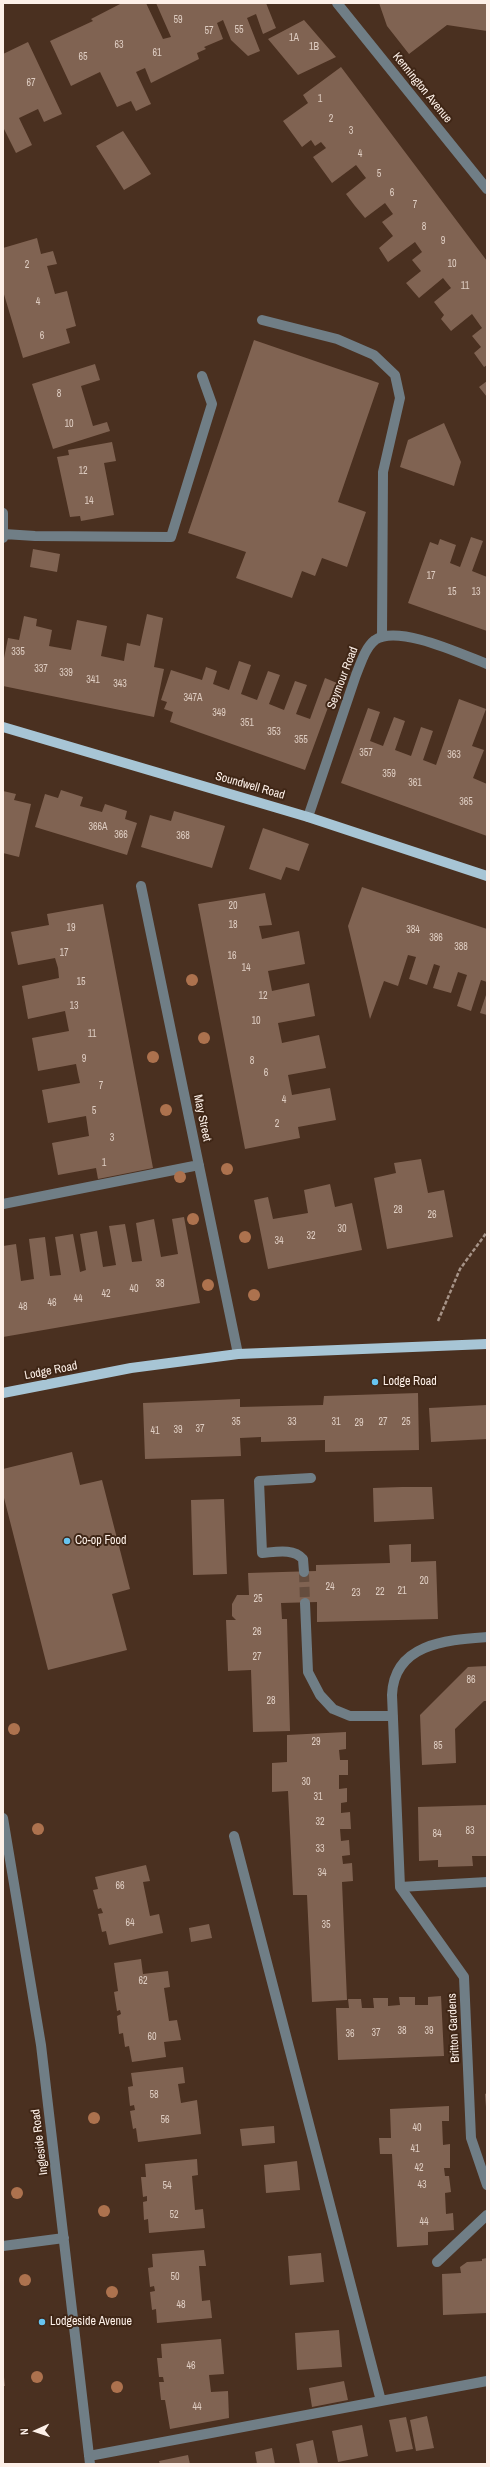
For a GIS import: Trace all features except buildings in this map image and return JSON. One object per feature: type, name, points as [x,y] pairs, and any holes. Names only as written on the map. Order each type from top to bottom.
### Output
[{"type":"main road","name":"Soundwell Road","points":[[3,727],[308,817],[487,876]]},
{"type":"main road","name":"Lodge Road","points":[[3,1393],[132,1368],[238,1354],[427,1345],[487,1344]]},
{"type":"street","name":"Kennington Avenue","points":[[337,3],[487,189]]},
{"type":"street","points":[[262,320],[343,342],[374,355],[395,374],[400,398],[383,472],[382,636],[414,638],[487,664]]},
{"type":"street","points":[[3,513],[4,536],[171,536],[212,404],[202,376]]},
{"type":"street","name":"Seymour Road","points":[[308,817],[364,654],[374,641],[382,636]]},
{"type":"street","name":"May Street","points":[[141,886],[238,1354]]},
{"type":"street","points":[[3,1204],[199,1165]]},
{"type":"street","points":[[304,1572],[303,1559],[298,1553],[262,1553],[259,1481],[311,1478]]},
{"type":"street","points":[[305,1603],[308,1672],[320,1695],[333,1709],[350,1716],[393,1716]]},
{"type":"street","points":[[487,1637],[442,1641],[429,1645],[408,1658],[392,1682],[400,1888],[487,1882]]},
{"type":"street","name":"Ingleside Road","points":[[3,1818],[42,2045],[89,2460]]},
{"type":"street","points":[[234,1836],[381,2401]]},
{"type":"street","name":"Britton Gardens","points":[[400,1888],[464,1978],[471,2138],[487,2185]]},
{"type":"street","points":[[437,2262],[487,2215]]},
{"type":"street","points":[[3,2246],[64,2238]]},
{"type":"street","points":[[89,2460],[487,2381]]},
{"type":"path","points":[[427,1345],[460,1269],[487,1232]]},
{"type":"tunnel","points":[[304,1572],[305,1603]]},
{"type":"place","name":"Lodge Road","points":[[375,1382]]},
{"type":"place","name":"Co-op Food","points":[[67,1541]]},
{"type":"place","name":"Lodgeside Avenue","points":[[42,2322]]}]
